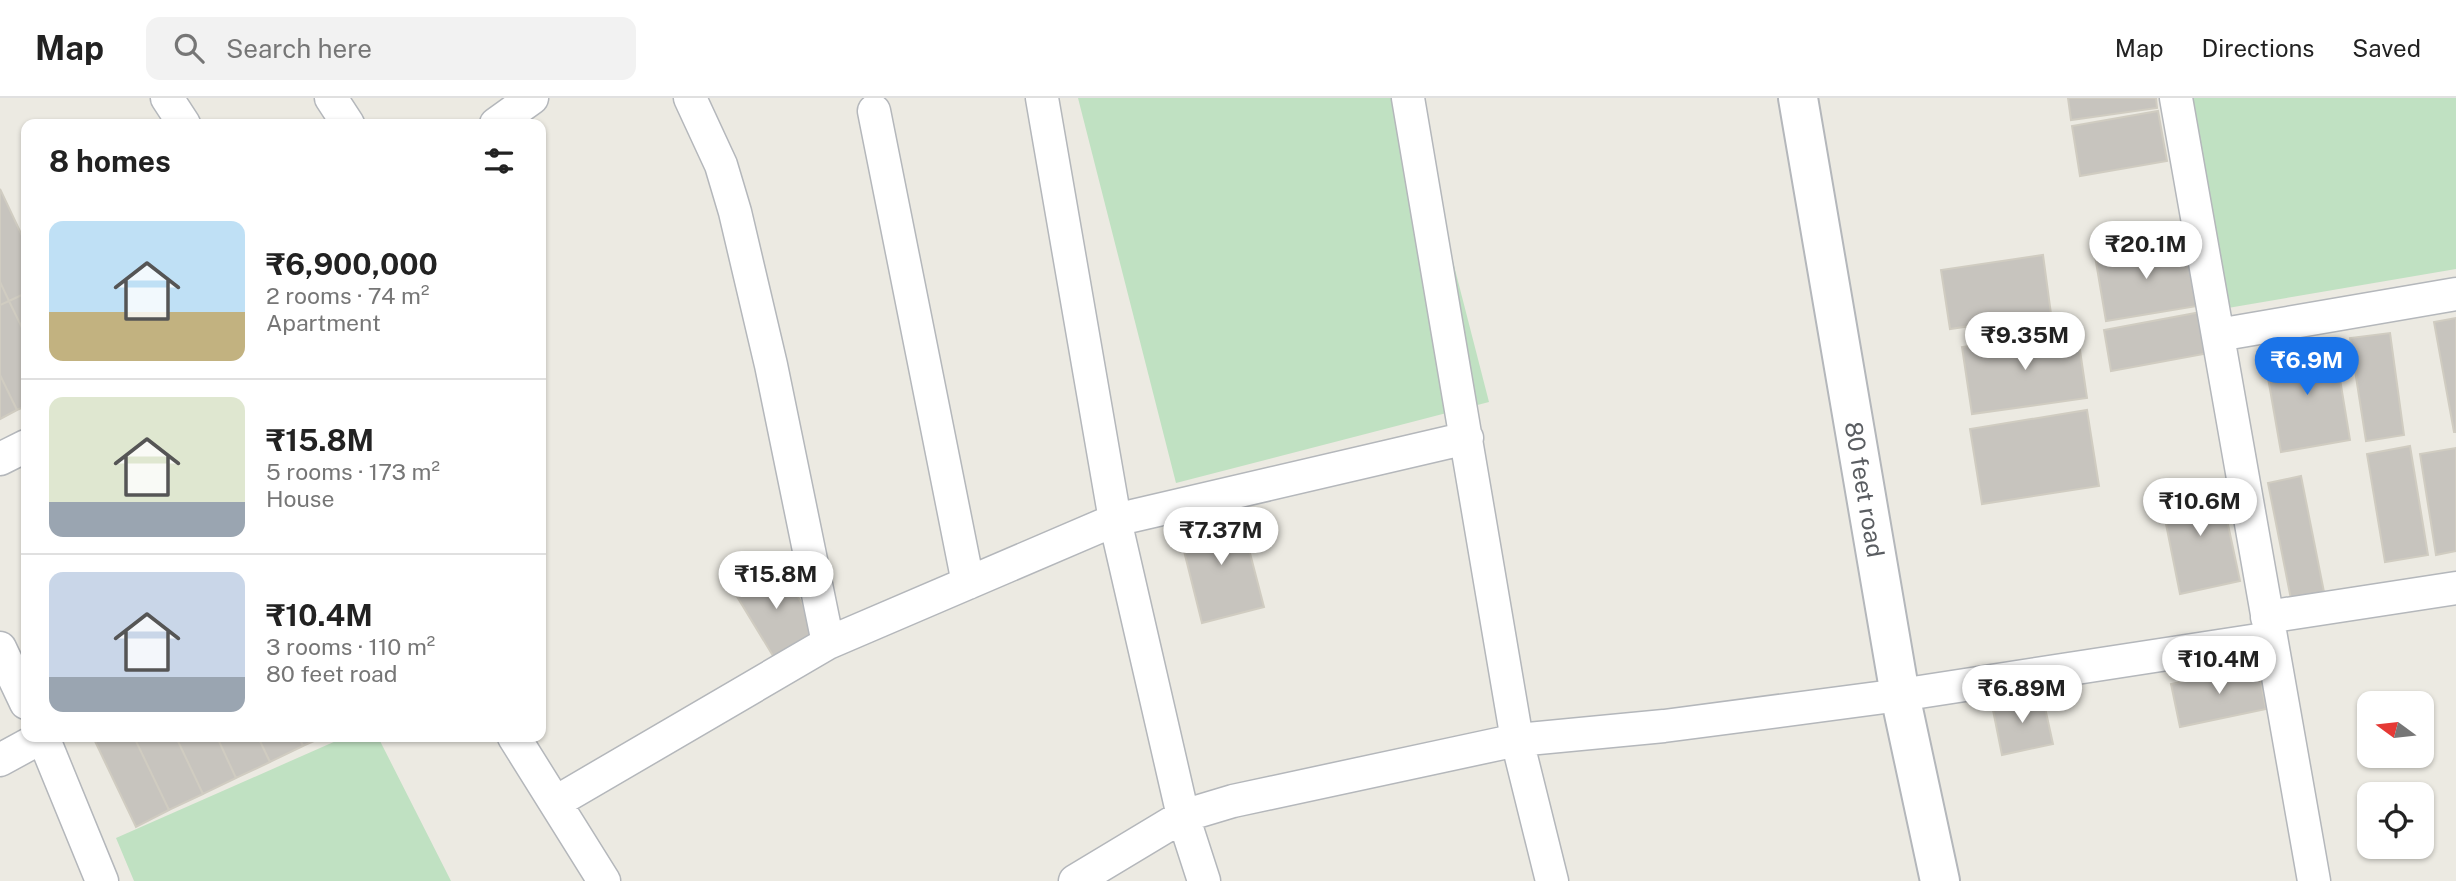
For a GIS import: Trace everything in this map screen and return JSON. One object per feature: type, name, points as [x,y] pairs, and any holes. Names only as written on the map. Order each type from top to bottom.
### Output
[{"type":"street","points":[[167,98],[181,119]]},
{"type":"street","points":[[331,98],[345,119]]},
{"type":"street","points":[[494,115],[532,98]]},
{"type":"street","points":[[690,98],[720,165],[735,212],[771,365],[828,643]]},
{"type":"street","points":[[1042,98],[1115,520],[1183,816],[1204,881]]},
{"type":"street","points":[[1408,98],[1517,740],[1552,881]]},
{"type":"street","name":"80 feet road","points":[[1798,98],[1900,695],[1940,881]]},
{"type":"street","points":[[2176,98],[2314,881]]},
{"type":"street","points":[[874,111],[968,583]]},
{"type":"street","points":[[2218,335],[2456,294]]},
{"type":"street","points":[[556,802],[828,643],[1115,520],[1467,438]]},
{"type":"street","points":[[0,458],[21,448]]},
{"type":"street","points":[[1075,881],[1183,816],[1233,801],[1517,740],[1664,726],[1900,695],[2269,628],[2456,588]]},
{"type":"street","points":[[0,649],[21,693]]},
{"type":"street","points":[[0,760],[34,742]]},
{"type":"street","points":[[45,742],[102,881]]},
{"type":"street","points":[[517,742],[604,881]]},
{"type":"green space","points":[[1078,98],[1411,98],[1489,402],[1176,483]]},
{"type":"green space","points":[[2186,98],[2456,98],[2456,269],[2222,309]]},
{"type":"green space","points":[[334,742],[381,742],[451,881],[134,881],[116,838]]},
{"type":"building","points":[[2068,98],[2156,98],[2157,108],[2071,120]]},
{"type":"building","points":[[2158,111],[2167,161],[2080,176],[2072,126]]},
{"type":"building","points":[[0,189],[21,233],[21,295],[9,301],[0,282]]},
{"type":"building","points":[[2187,241],[2197,306],[2106,321],[2095,256]]},
{"type":"building","points":[[2043,255],[2051,314],[1950,329],[1941,270]]},
{"type":"building","points":[[0,282],[9,301],[0,305]]},
{"type":"building","points":[[21,295],[21,326],[9,301]]},
{"type":"building","points":[[9,301],[21,326],[21,408],[17,410],[0,375],[0,305]]},
{"type":"building","points":[[2201,312],[2209,353],[2111,371],[2104,330]]},
{"type":"building","points":[[2456,318],[2456,432],[2454,432],[2434,322]]},
{"type":"building","points":[[2077,330],[2087,398],[1972,414],[1962,347]]},
{"type":"building","points":[[2390,333],[2404,435],[2366,441],[2350,338]]},
{"type":"building","points":[[2334,343],[2350,440],[2281,452],[2264,355]]},
{"type":"building","points":[[0,375],[17,410],[0,419]]},
{"type":"building","points":[[2087,410],[2099,486],[1982,504],[1970,429]]},
{"type":"building","points":[[2410,446],[2428,555],[2385,562],[2367,454]]},
{"type":"building","points":[[2456,448],[2456,551],[2436,555],[2420,454]]},
{"type":"building","points":[[2301,476],[2324,592],[2291,599],[2268,483]]},
{"type":"building","points":[[2219,482],[2240,581],[2180,594],[2160,494]]},
{"type":"building","points":[[1239,511],[1264,607],[1202,623],[1178,527]]},
{"type":"building","points":[[774,557],[822,637],[778,664],[730,585]]},
{"type":"building","points":[[2258,666],[2266,709],[2180,727],[2171,684]]},
{"type":"building","points":[[2042,694],[2053,744],[2002,755],[1992,705]]},
{"type":"building","points":[[95,742],[136,742],[169,810],[136,827]]},
{"type":"building","points":[[136,742],[178,742],[203,794],[169,810]]},
{"type":"building","points":[[178,742],[219,742],[236,778],[203,794]]},
{"type":"building","points":[[219,742],[260,742],[270,762],[236,778]]},
{"type":"building","points":[[260,742],[301,742],[303,746],[270,762]]}]
